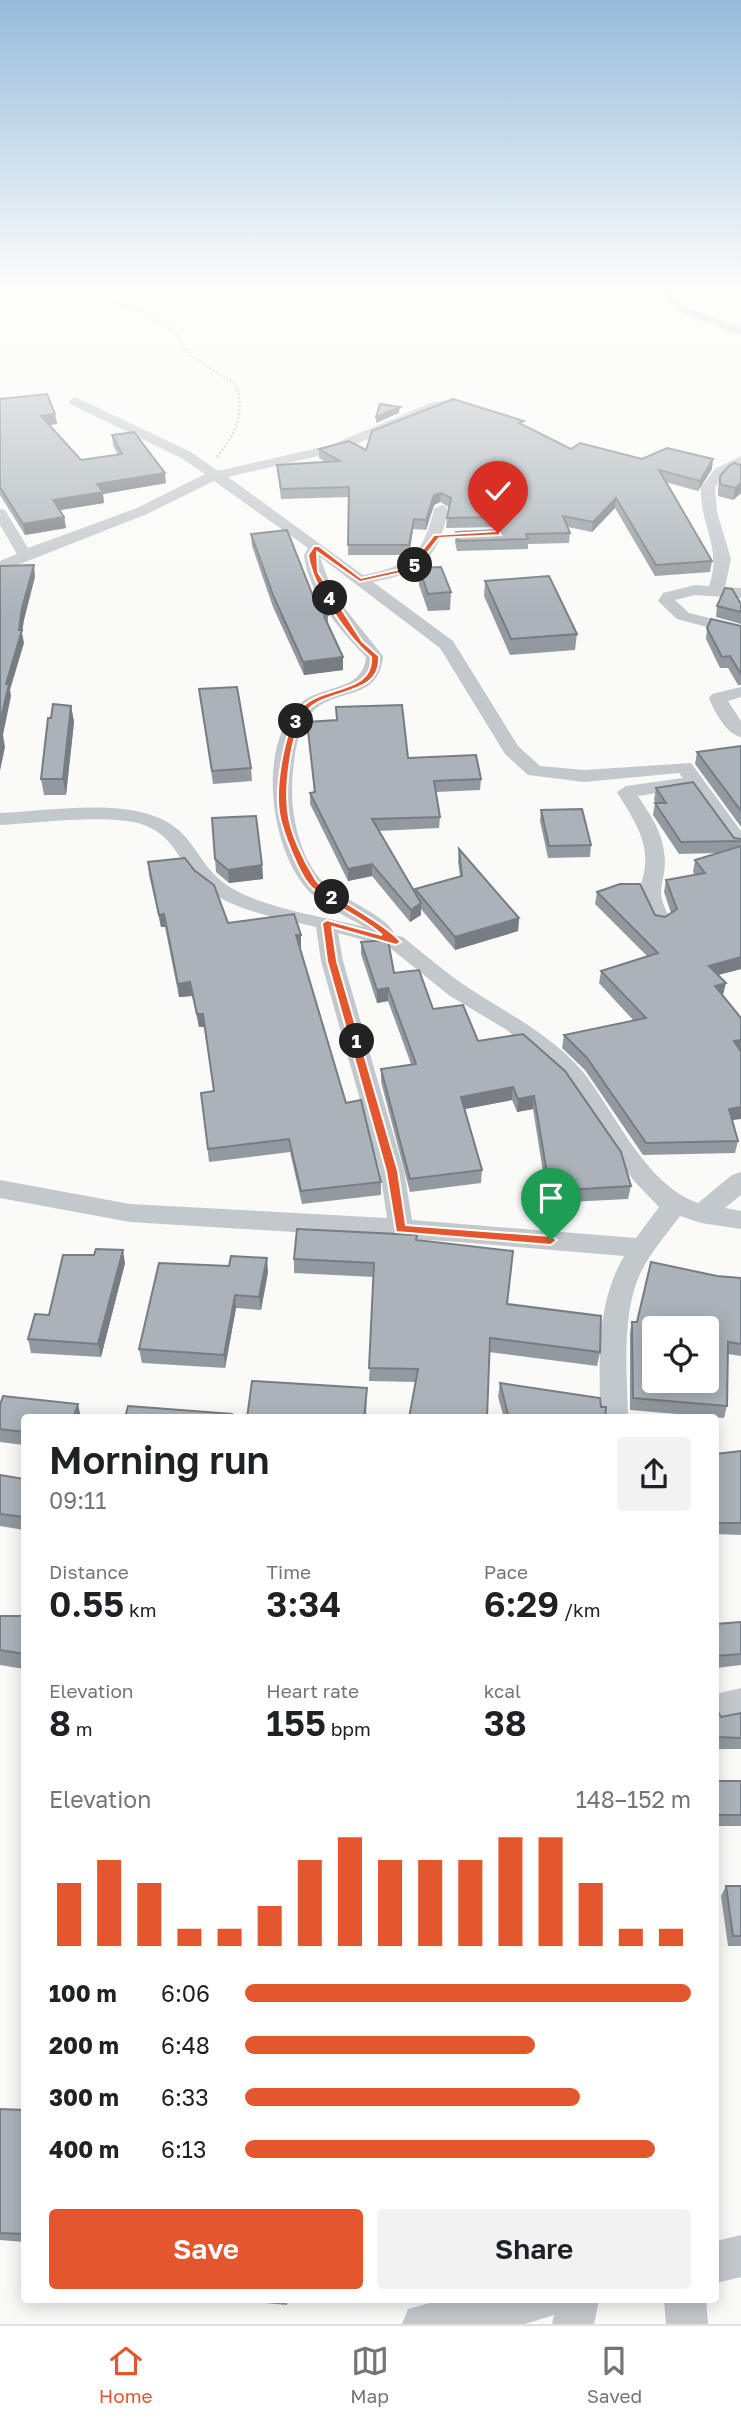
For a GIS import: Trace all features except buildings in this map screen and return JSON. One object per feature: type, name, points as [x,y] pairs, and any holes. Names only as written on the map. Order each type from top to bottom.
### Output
[{"type":"street","points":[[75,401],[186,455],[447,645],[511,750],[535,771],[584,776],[684,767],[741,844]]},
{"type":"street","points":[[0,567],[25,555],[142,512],[213,473],[335,448],[435,406],[452,402]]},
{"type":"street","points":[[716,590],[724,561],[723,546],[708,500],[708,486],[720,472],[741,460]]},
{"type":"street","points":[[360,580],[411,568],[441,536],[441,509]]},
{"type":"street","points":[[0,513],[25,555]]},
{"type":"street","points":[[317,548],[312,555],[314,572],[359,642],[375,656],[376,666],[370,676],[358,686],[318,699],[307,707],[293,725],[283,813],[296,850],[314,885],[372,921],[458,991],[515,1026],[573,1076],[643,1175],[669,1202],[701,1214],[741,1220]]},
{"type":"street","points":[[741,593],[716,590],[678,593],[669,596],[666,601],[683,615],[741,631]]},
{"type":"street","points":[[741,692],[718,698],[722,709],[741,732]]},
{"type":"street","points":[[662,921],[647,892],[655,855],[649,831],[626,792],[695,782]]},
{"type":"street","points":[[0,819],[122,814],[151,821],[176,835],[211,883],[244,902],[396,942]]},
{"type":"street","points":[[327,923],[332,961],[392,1171],[401,1229]]},
{"type":"street","points":[[701,1214],[741,1181]]},
{"type":"street","points":[[0,1189],[130,1213],[401,1229],[642,1248]]},
{"type":"street","points":[[614,1414],[613,1357],[622,1287],[642,1248],[676,1205]]},
{"type":"street","points":[[719,1709],[741,1704]]},
{"type":"street","points":[[719,2261],[741,2256]]},
{"type":"street","points":[[423,2324],[525,2303]]},
{"type":"street","points":[[573,2324],[577,2303]]},
{"type":"street","points":[[685,2303],[687,2324]]},
{"type":"path","points":[[213,473],[234,435],[241,401],[239,396]]},
{"type":"route","points":[[498,533],[436,536],[421,560],[411,568],[394,575],[360,580],[317,548],[311,562],[314,572],[359,642],[375,656],[376,666],[370,676],[358,686],[318,699],[307,707],[293,725],[283,813],[296,850],[314,885],[372,921],[396,942],[327,923],[332,961],[362,1056],[392,1171],[401,1229],[551,1240]]}]
